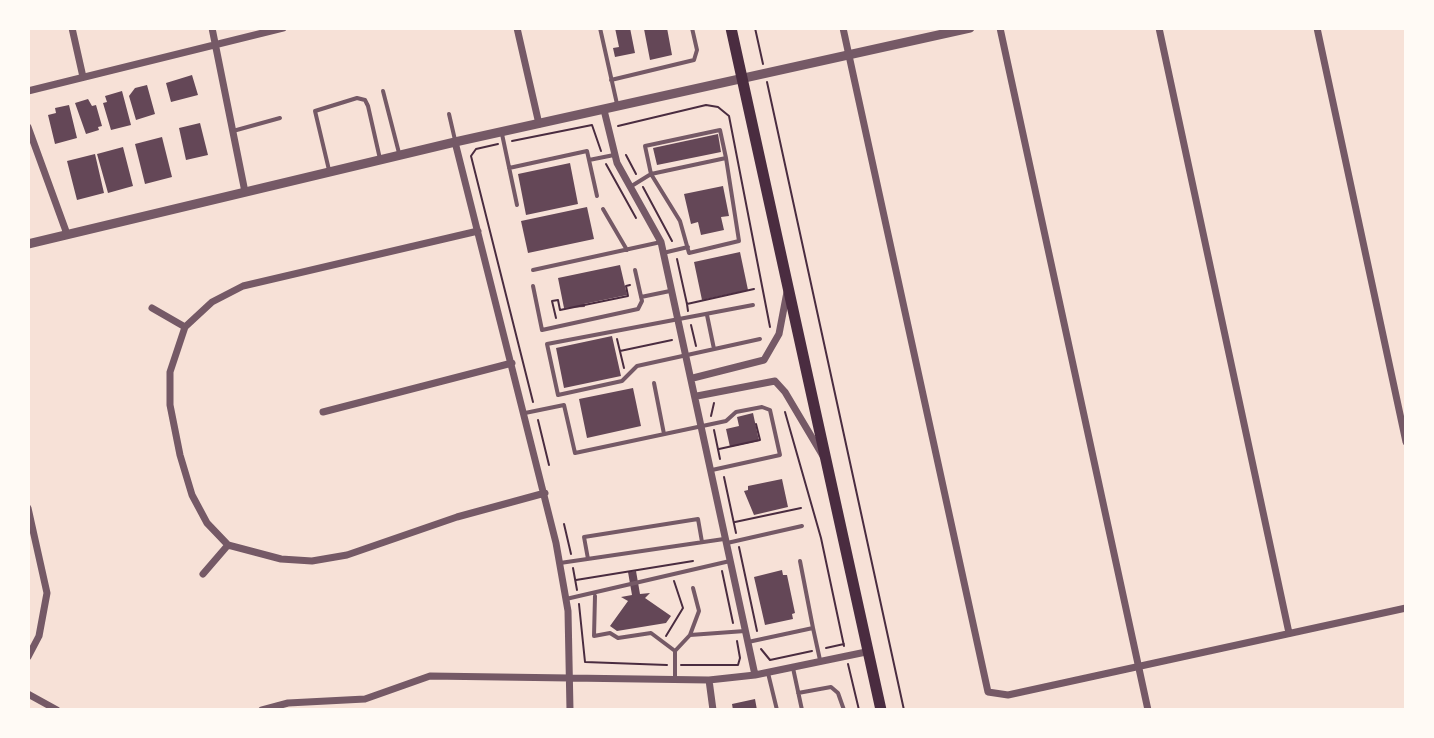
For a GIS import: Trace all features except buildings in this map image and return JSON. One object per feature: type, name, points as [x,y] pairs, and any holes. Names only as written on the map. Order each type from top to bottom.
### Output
[{"type":"main road","points":[[731,28],[881,710]]},
{"type":"street","points":[[72,28],[83,77]]},
{"type":"street","points":[[212,28],[245,192]]},
{"type":"street","points":[[28,91],[283,28]]},
{"type":"street","points":[[517,28],[539,124]]},
{"type":"street","points":[[843,28],[988,692],[1008,695],[1406,608]]},
{"type":"street","points":[[28,244],[455,142],[970,28]]},
{"type":"street","points":[[1000,28],[1148,710]]},
{"type":"street","points":[[1159,28],[1289,633]]},
{"type":"street","points":[[1317,28],[1406,442]]},
{"type":"street","points":[[604,110],[614,155],[661,242],[697,396],[755,675]]},
{"type":"street","points":[[28,127],[67,234]]},
{"type":"street","points":[[455,142],[560,563],[566,599],[570,710]]},
{"type":"street","points":[[478,231],[243,286],[212,302],[185,327],[170,372],[170,405],[192,495],[207,523],[228,545],[281,559],[312,561],[347,555],[457,517],[545,493]]},
{"type":"street","points":[[693,378],[764,360],[779,334],[788,286]]},
{"type":"street","points":[[152,308],[185,327]]},
{"type":"street","points":[[323,412],[512,363]]},
{"type":"street","points":[[697,396],[775,381],[785,392],[825,460]]},
{"type":"street","points":[[28,508],[32,545],[47,593],[39,636],[28,657]]},
{"type":"street","points":[[203,574],[228,545]]},
{"type":"street","points":[[262,710],[288,703],[365,699],[430,676],[709,680],[768,673],[866,652]]},
{"type":"street","points":[[709,680],[713,710]]},
{"type":"street","points":[[28,694],[57,710]]},
{"type":"lane","points":[[600,28],[617,106]]},
{"type":"lane","points":[[611,80],[694,60],[697,50],[692,28]]},
{"type":"lane","points":[[383,91],[399,156]]},
{"type":"lane","points":[[329,172],[315,111],[357,98],[365,100],[368,106],[381,160]]},
{"type":"lane","points":[[449,114],[455,142]]},
{"type":"lane","points":[[233,131],[280,118]]},
{"type":"lane","points":[[720,130],[726,158],[739,241],[689,253],[680,221],[651,174],[645,146],[720,130]]},
{"type":"lane","points":[[501,132],[517,205]]},
{"type":"lane","points":[[509,168],[587,151],[597,196]]},
{"type":"lane","points":[[589,160],[614,155]]},
{"type":"lane","points":[[630,187],[651,174],[726,158]]},
{"type":"lane","points":[[603,209],[627,250]]},
{"type":"lane","points":[[533,270],[661,242]]},
{"type":"lane","points":[[663,253],[688,247]]},
{"type":"lane","points":[[533,286],[542,330],[634,311],[641,306],[635,270]]},
{"type":"lane","points":[[641,297],[672,291]]},
{"type":"lane","points":[[753,305],[626,332],[615,330],[547,344],[558,395],[627,379],[637,366],[760,339]]},
{"type":"lane","points":[[707,315],[714,349]]},
{"type":"lane","points":[[654,383],[664,434]]},
{"type":"lane","points":[[525,413],[564,405],[575,453],[726,421],[736,412],[767,408],[771,412],[780,455],[712,470]]},
{"type":"lane","points":[[588,559],[584,537],[698,519],[702,542]]},
{"type":"lane","points":[[560,563],[726,541],[802,526]]},
{"type":"lane","points":[[566,599],[730,561]]},
{"type":"lane","points":[[800,561],[821,662]]},
{"type":"lane","points":[[675,679],[675,651],[690,635],[699,611],[693,588]]},
{"type":"lane","points":[[597,594],[593,605],[594,636],[610,633],[618,638],[651,633],[675,651]]},
{"type":"lane","points":[[748,642],[813,628]]},
{"type":"lane","points":[[690,635],[746,630]]},
{"type":"lane","points":[[793,668],[802,710]]},
{"type":"lane","points":[[768,673],[777,710]]},
{"type":"lane","points":[[798,693],[831,687],[838,693],[844,710]]},
{"type":"path","points":[[755,28],[904,710]]},
{"type":"path","points":[[618,130],[622,123],[706,105],[727,113],[734,129],[744,202],[771,330]]},
{"type":"path","points":[[504,143],[476,149],[471,156],[549,465]]},
{"type":"path","points":[[623,150],[675,250],[697,353]]},
{"type":"path","points":[[555,312],[628,296],[626,286],[630,285]]},
{"type":"path","points":[[687,304],[754,289]]},
{"type":"path","points":[[558,327],[552,301],[558,300],[560,310]]},
{"type":"path","points":[[615,330],[627,379]]},
{"type":"path","points":[[620,351],[672,340]]},
{"type":"path","points":[[756,424],[764,459]]},
{"type":"path","points":[[718,450],[760,440]]},
{"type":"path","points":[[734,523],[801,508]]},
{"type":"path","points":[[771,515],[774,532]]},
{"type":"path","points":[[564,524],[578,598],[585,662],[738,665],[740,658],[720,564]]},
{"type":"path","points":[[575,580],[697,560]]},
{"type":"path","points":[[662,641],[683,608],[670,565]]},
{"type":"path","points":[[818,649],[844,644]]}]
